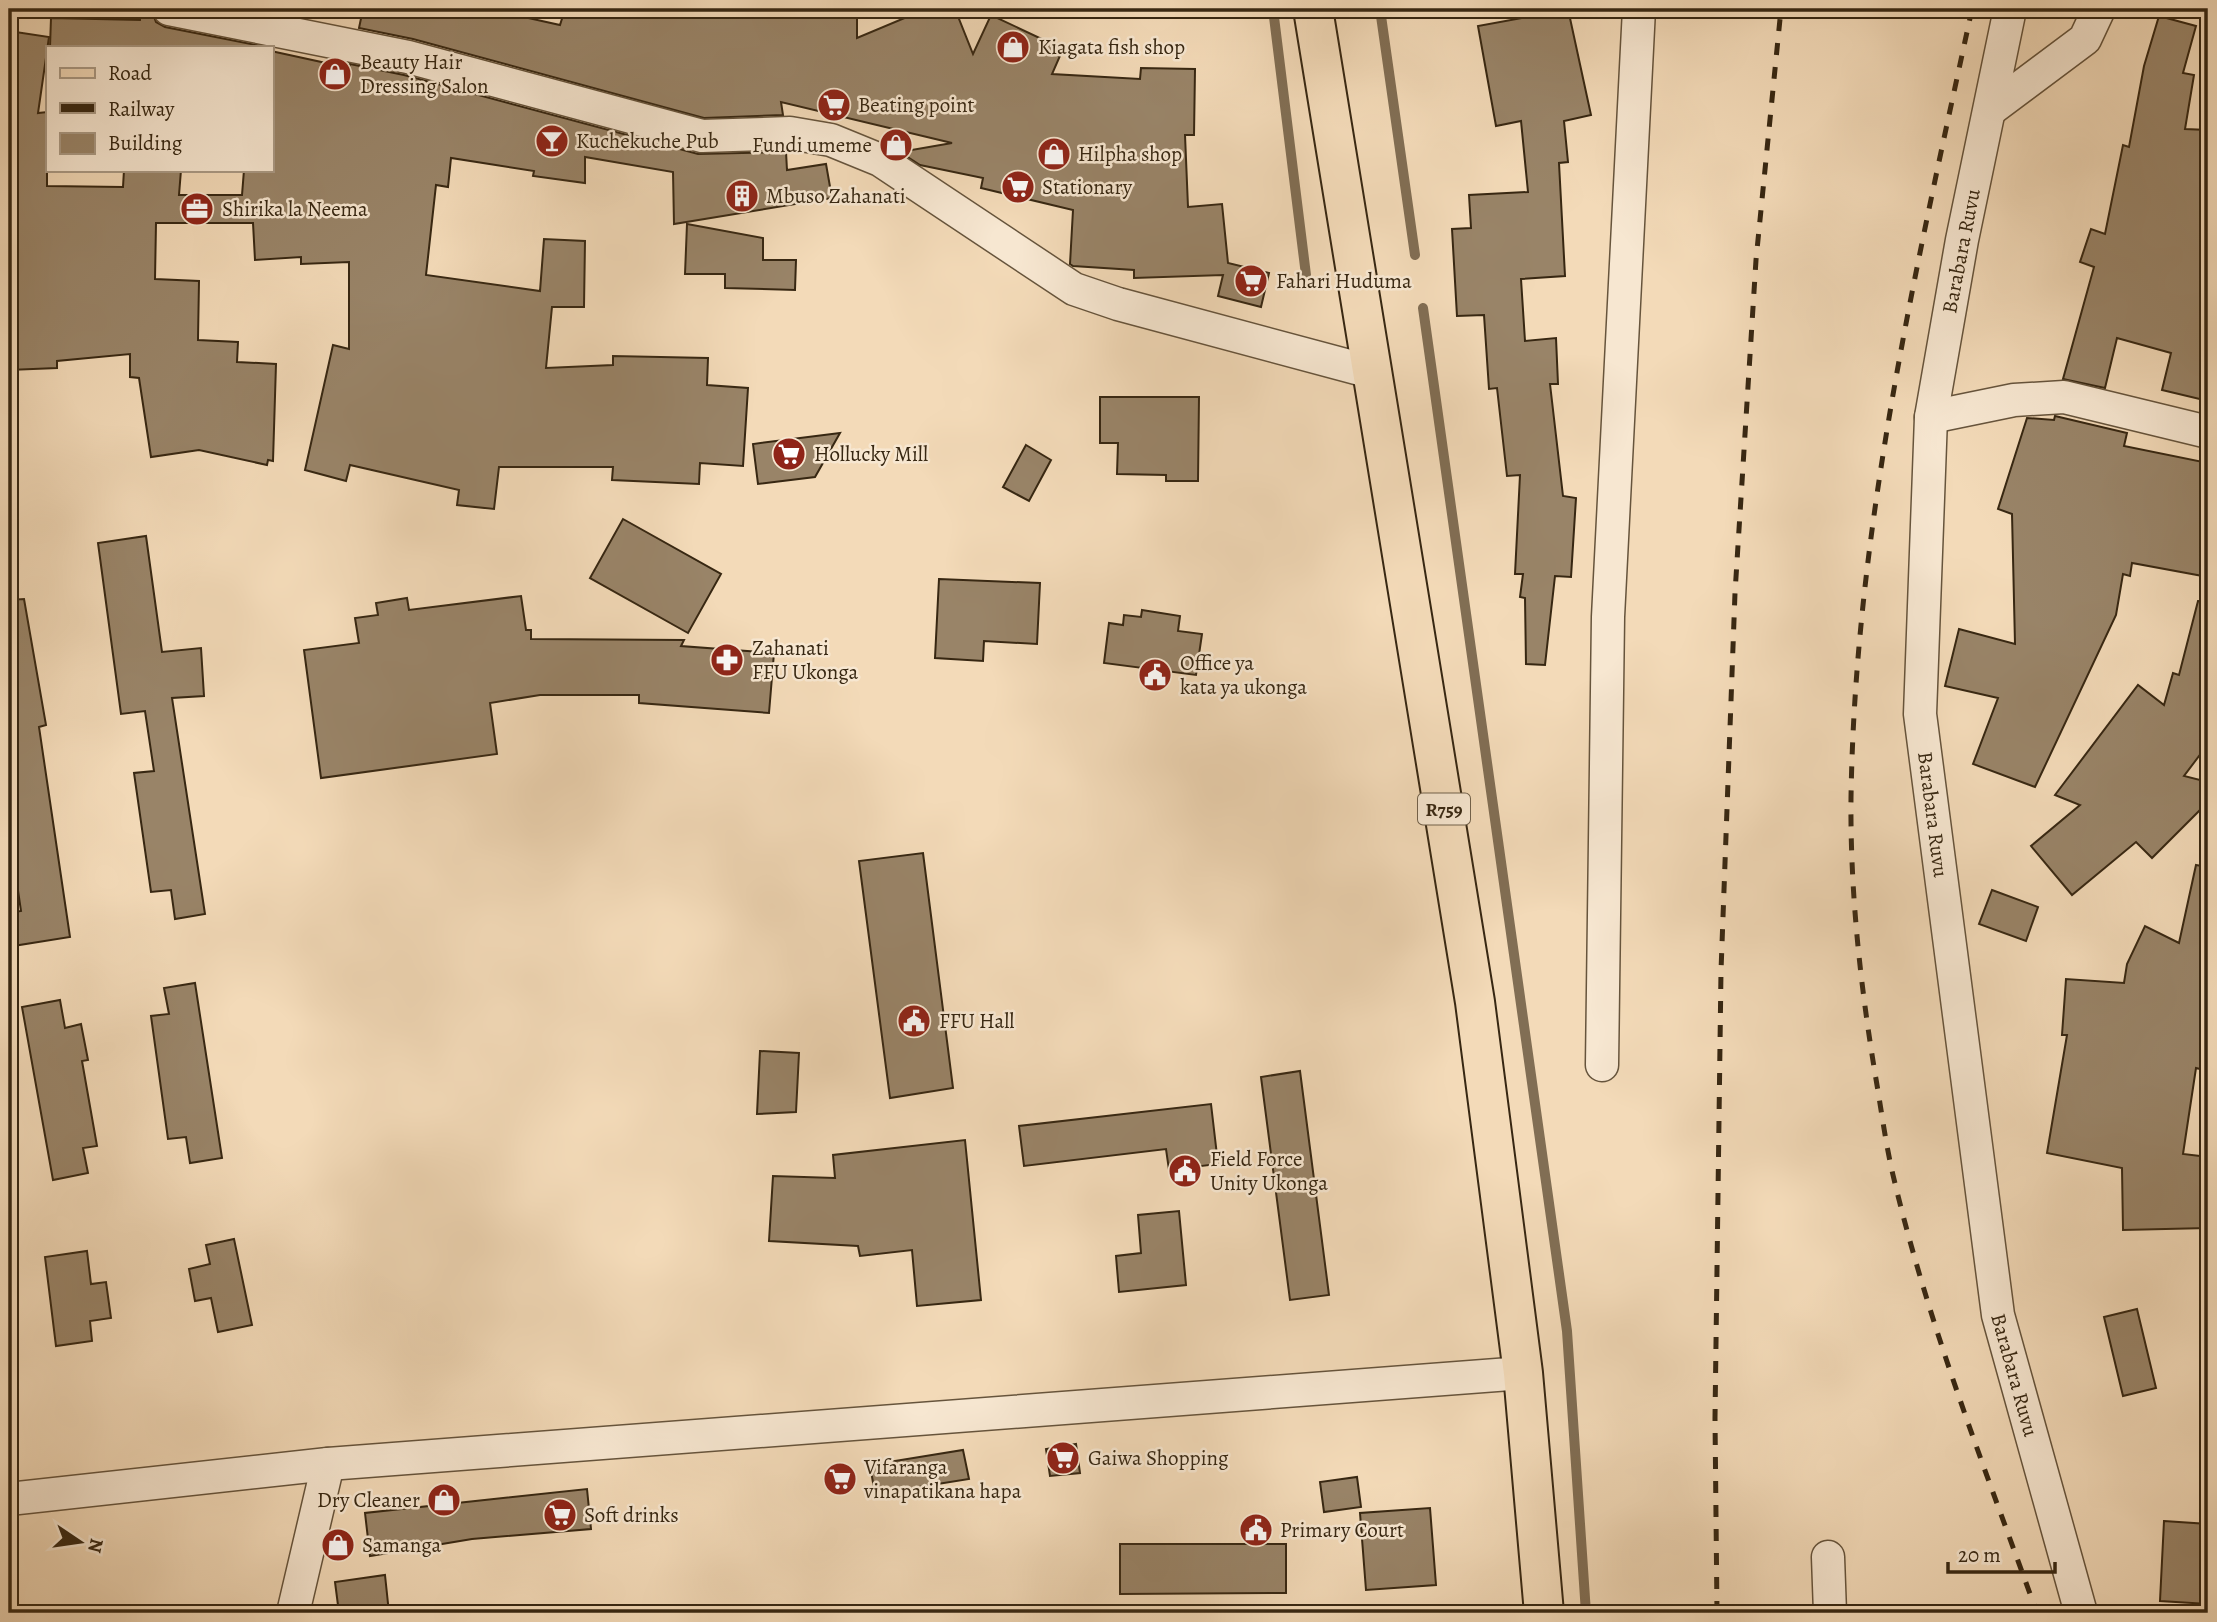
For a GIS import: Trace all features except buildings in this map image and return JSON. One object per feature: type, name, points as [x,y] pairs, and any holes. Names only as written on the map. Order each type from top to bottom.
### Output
[{"type":"main road","name":"R759","points":[[1313,9],[1375,373],[1475,1002],[1523,1373],[1544,1613]]},
{"type":"street","points":[[169,9],[408,57],[702,136],[790,133],[831,140],[880,160],[1074,289],[1118,304],[1375,373]]},
{"type":"street","points":[[1602,1065],[1608,617],[1639,9]]},
{"type":"street","name":"Barabara Ruvu","points":[[2010,9],[1962,240],[1931,417],[1920,715],[1998,1315],[2081,1613]]},
{"type":"street","points":[[1990,110],[2085,39],[2099,9]]},
{"type":"street","points":[[1931,417],[2014,400],[2064,397],[2208,432]]},
{"type":"street","points":[[9,1499],[328,1464],[1523,1373]]},
{"type":"street","points":[[293,1613],[328,1464]]},
{"type":"street","points":[[1828,1557],[1830,1613]]},
{"type":"waterway","points":[[1273,9],[1306,275]]},
{"type":"waterway","points":[[1380,9],[1415,255]]},
{"type":"waterway","points":[[1423,308],[1567,1331],[1586,1613]]},
{"type":"railway","points":[[1717,1613],[1715,1418],[1721,971],[1735,593],[1756,260],[1781,9]]},
{"type":"railway","points":[[1972,9],[1910,302],[1876,499],[1855,698],[1851,798],[1852,870],[1866,1014],[1893,1175],[1940,1341],[2037,1613]]},
{"type":"place","name":"Kiagata fish shop","points":[[1013,47]]},
{"type":"place","name":"Beauty Hair Dressing Salon","points":[[335,74]]},
{"type":"place","name":"Beating point","points":[[834,105]]},
{"type":"place","name":"Kuchekuche Pub","points":[[552,141]]},
{"type":"place","name":"Fundi umeme","points":[[896,145]]},
{"type":"place","name":"Hilpha shop","points":[[1054,154]]},
{"type":"place","name":"Stationary","points":[[1018,187]]},
{"type":"place","name":"Mbuso Zahanati","points":[[742,196]]},
{"type":"place","name":"Shirika la Neema","points":[[197,209]]},
{"type":"place","name":"Fahari Huduma","points":[[1251,281]]},
{"type":"place","name":"Hollucky Mill","points":[[789,454]]},
{"type":"place","name":"Zahanati FFU Ukonga","points":[[727,660]]},
{"type":"place","name":"Office ya kata ya ukonga","points":[[1155,675]]},
{"type":"place","name":"FFU Hall","points":[[914,1021]]},
{"type":"place","name":"Field Force Unity Ukonga","points":[[1185,1171]]},
{"type":"place","name":"Gaiwa Shopping","points":[[1063,1458]]},
{"type":"place","name":"Vifaranga vinapatikana hapa","points":[[840,1479]]},
{"type":"place","name":"Dry Cleaner","points":[[444,1500]]},
{"type":"place","name":"Soft drinks","points":[[560,1515]]},
{"type":"place","name":"Primary Court","points":[[1256,1530]]},
{"type":"place","name":"Samanga","points":[[338,1545]]}]
